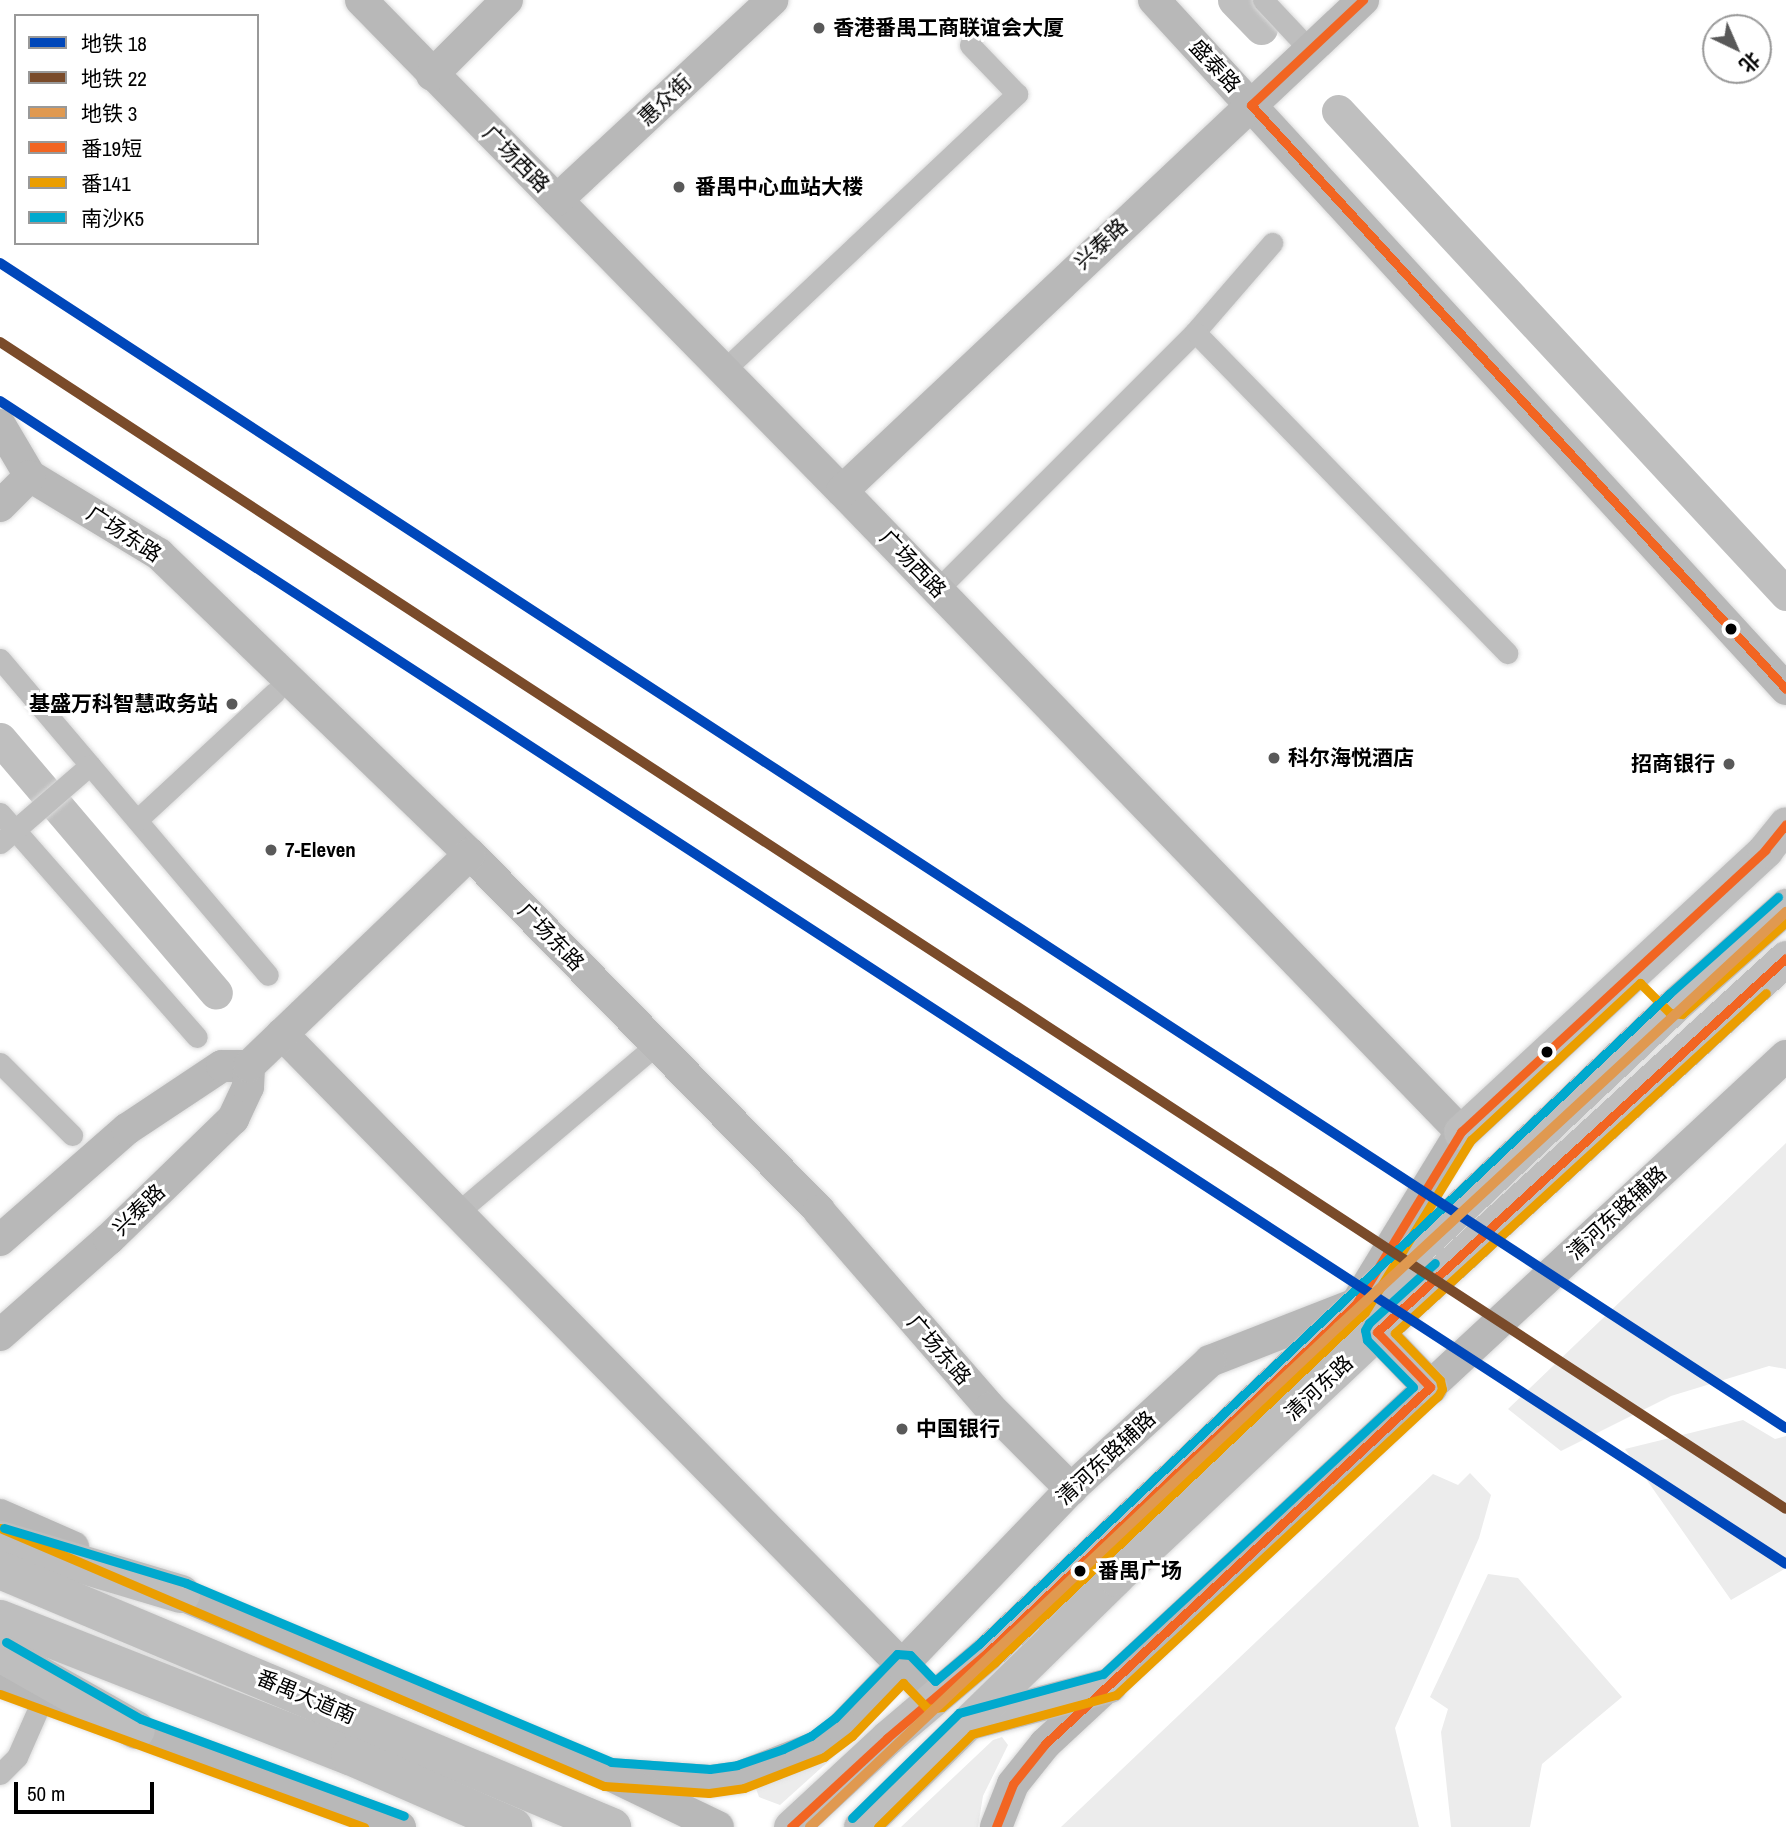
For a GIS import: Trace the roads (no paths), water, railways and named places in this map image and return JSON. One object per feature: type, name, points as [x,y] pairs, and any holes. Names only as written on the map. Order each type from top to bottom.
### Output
[{"type":"highway","points":[[0,1540],[181,1594]]},
{"type":"highway","name":"番禺大道南","points":[[0,1570],[612,1827]]},
{"type":"highway","name":"番禺大道南","points":[[0,1619],[350,1756],[513,1827]]},
{"type":"highway","points":[[0,1653],[135,1730]]},
{"type":"main road","points":[[1461,1132],[1765,850],[1786,824]]},
{"type":"main road","name":"清河东路","points":[[791,1827],[987,1653],[1677,1003],[1786,906]]},
{"type":"main road","name":"清河东路","points":[[860,1827],[1377,1332],[1786,958]]},
{"type":"main road","points":[[1640,966],[1677,1003]]},
{"type":"main road","points":[[1377,1332],[1430,1387]]},
{"type":"main road","points":[[966,1723],[1109,1685]]},
{"type":"street","name":"广场西路","points":[[361,0],[842,491],[1461,1132]]},
{"type":"street","points":[[432,75],[507,0]]},
{"type":"street","name":"惠众街","points":[[557,200],[772,0]]},
{"type":"street","name":"盛泰路","points":[[1154,0],[1786,689]]},
{"type":"street","points":[[1263,0],[1310,50]]},
{"type":"street","name":"兴泰路","points":[[842,491],[1363,0]]},
{"type":"street","points":[[724,370],[1017,94],[970,45]]},
{"type":"street","points":[[937,589],[1195,332],[1272,243]]},
{"type":"street","points":[[1195,332],[1507,653]]},
{"type":"street","name":"广场东路","points":[[0,425],[30,476],[159,554],[470,855],[818,1211],[990,1408],[1071,1489]]},
{"type":"street","points":[[0,506],[30,476]]},
{"type":"street","points":[[0,659],[268,975]]},
{"type":"street","points":[[137,820],[275,692]]},
{"type":"street","points":[[7,836],[90,765]]},
{"type":"street","points":[[0,813],[7,836],[197,1037]]},
{"type":"street","points":[[0,1240],[127,1129],[222,1066],[249,1066],[470,855]]},
{"type":"street","points":[[282,1034],[934,1698]]},
{"type":"street","points":[[457,1213],[656,1045]]},
{"type":"street","name":"清河东路辅路","points":[[996,1827],[1013,1784],[1027,1764],[1786,1056]]},
{"type":"street","points":[[0,1063],[72,1136]]},
{"type":"street","name":"兴泰路","points":[[0,1335],[108,1239],[233,1119],[247,1087],[249,1066]]},
{"type":"street","points":[[1356,1304],[1461,1132]]},
{"type":"street","name":"清河东路辅路","points":[[608,1774],[710,1781],[740,1777],[817,1747],[843,1727],[1071,1489],[1210,1361],[1356,1304]]},
{"type":"street","points":[[0,1516],[608,1774],[719,1827]]},
{"type":"street","points":[[0,1681],[400,1827]]},
{"type":"street","points":[[0,1774],[17,1757],[43,1698]]},
{"type":"waterway","points":[[1234,0],[1261,28]]},
{"type":"waterway","points":[[1338,111],[1786,594]]},
{"type":"waterway","points":[[0,739],[216,993]]},
{"type":"metro line","name":"18","points":[[0,263],[1786,1428]]},
{"type":"metro line","name":"22","points":[[0,342],[1786,1509]]},
{"type":"metro line","name":"18","points":[[0,401],[1786,1564]]},
{"type":"metro line","name":"3","points":[[810,1827],[1338,1327],[1786,912]]},
{"type":"place","name":"香港番禺工商联谊会大厦","points":[[819,28]]},
{"type":"place","name":"番禺中心血站大楼","points":[[679,187]]},
{"type":"place","name":"基盛万科智慧政务站","points":[[232,704]]},
{"type":"place","name":"科尔海悦酒店","points":[[1274,758]]},
{"type":"place","name":"招商银行","points":[[1729,764]]},
{"type":"place","name":"7-Eleven","points":[[271,850]]},
{"type":"place","name":"中国银行","points":[[902,1429]]},
{"type":"place","name":"番禺广场","points":[[1080,1571]]}]
